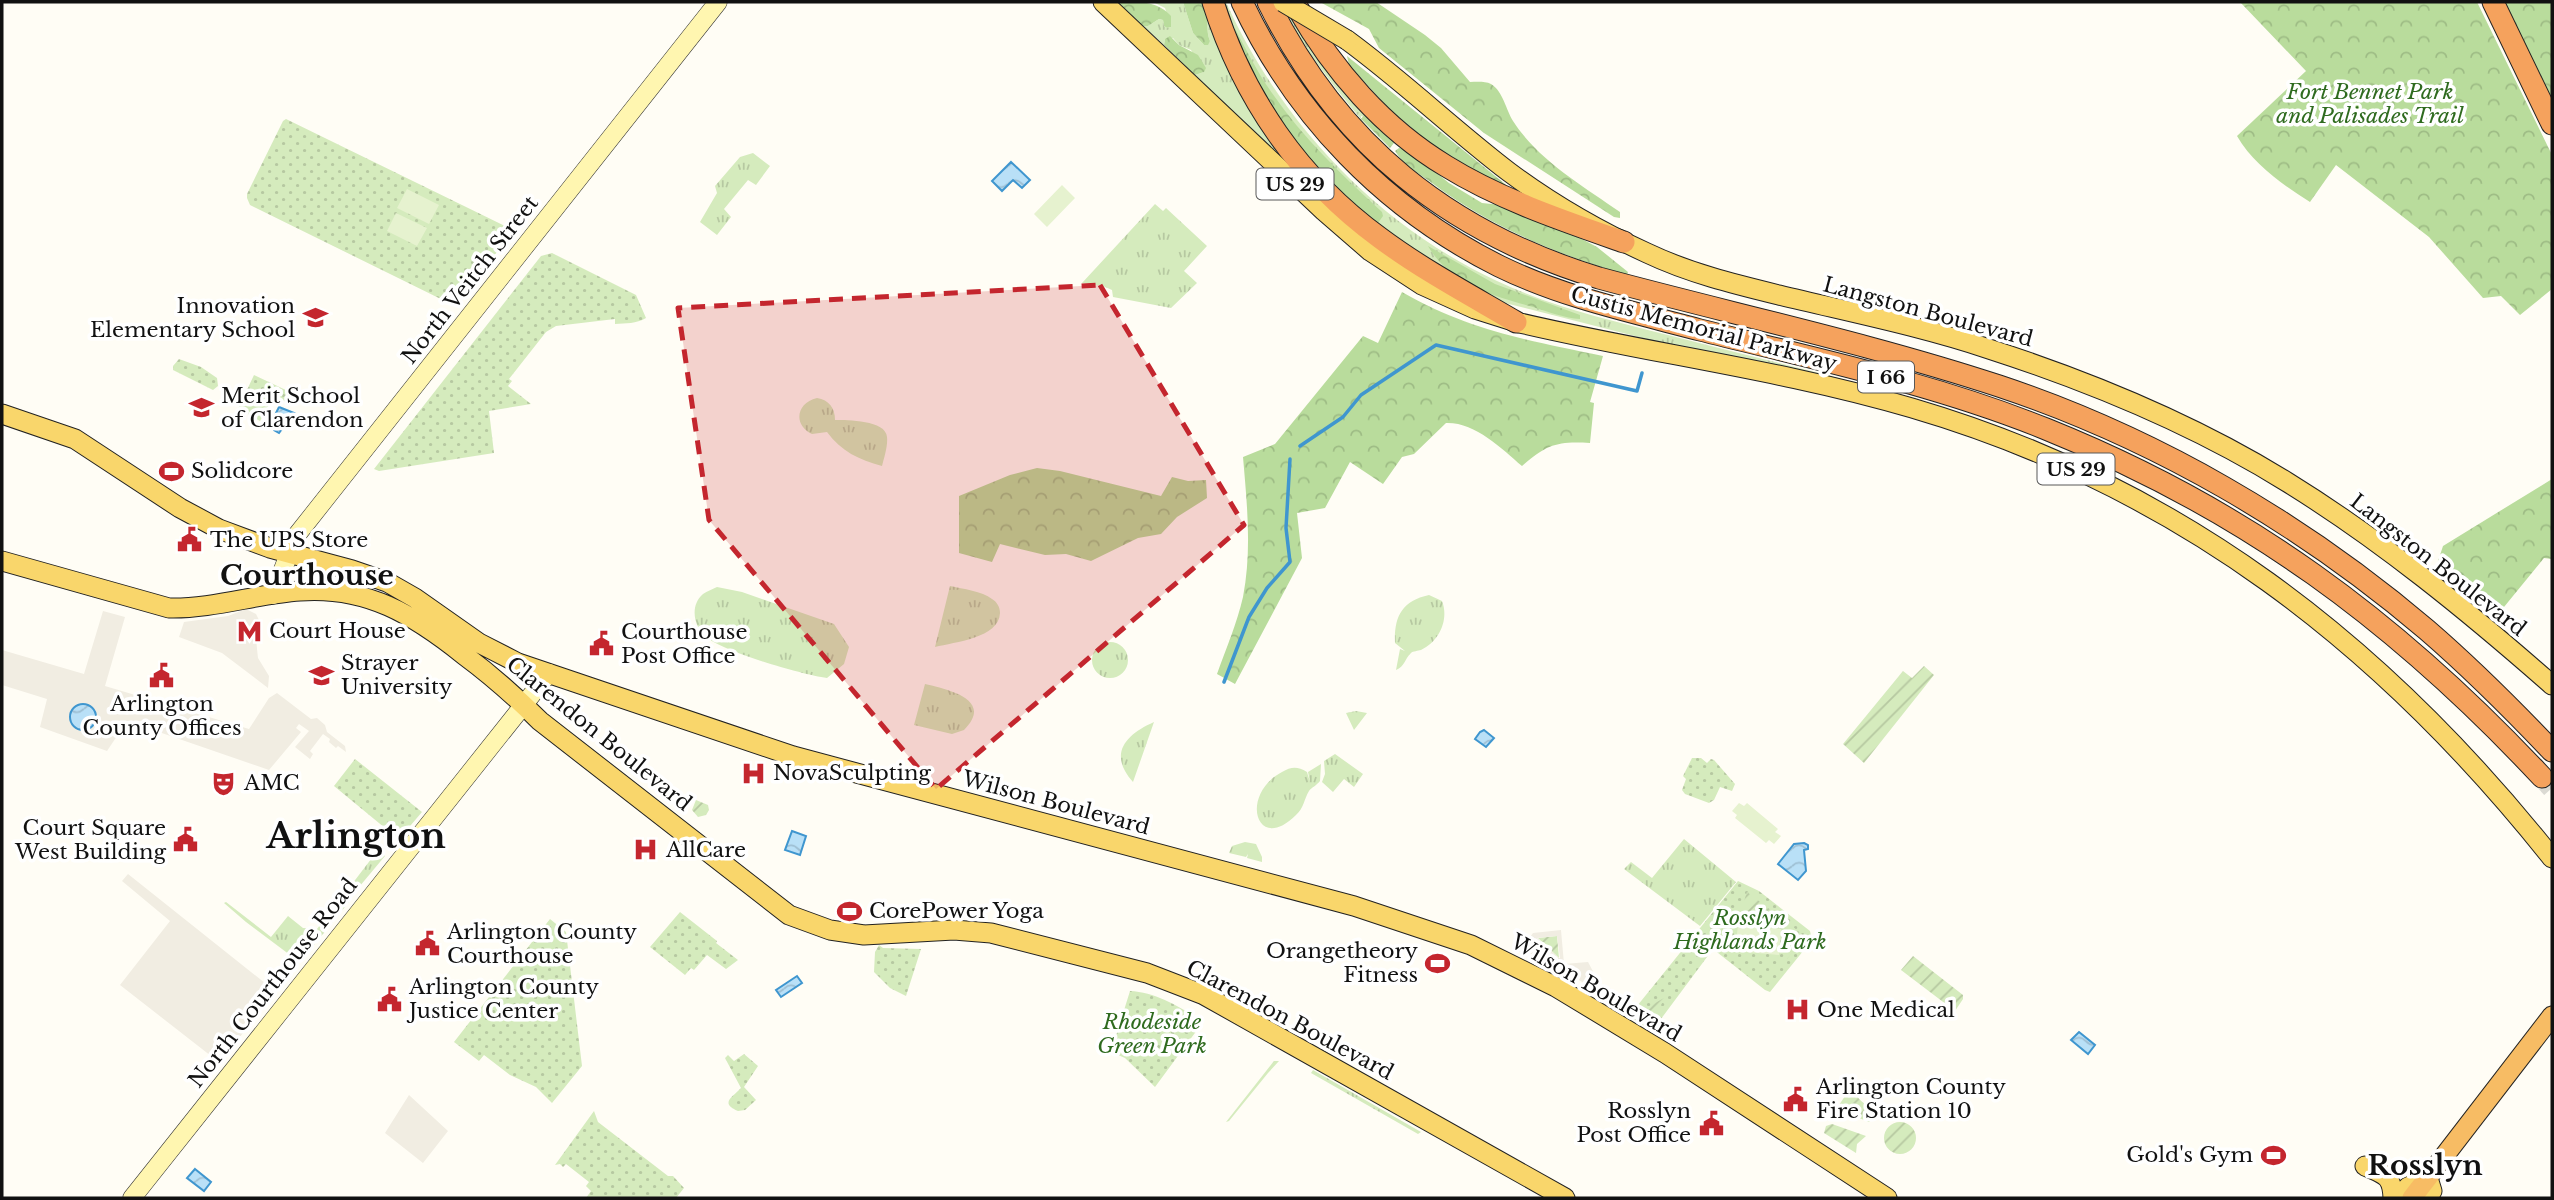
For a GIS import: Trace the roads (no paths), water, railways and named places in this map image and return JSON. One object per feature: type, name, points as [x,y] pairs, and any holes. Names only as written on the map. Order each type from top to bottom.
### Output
[{"type":"highway","points":[[1213,2],[1230,49],[1250,91],[1284,144],[1305,170],[1350,215],[1381,239],[1516,323]]},
{"type":"highway","name":"Custis Memorial Parkway","points":[[1242,2],[1255,31],[1296,96],[1347,156],[1404,208],[1467,249],[1501,267],[1574,296],[1892,378],[1979,405],[2046,429],[2162,481],[2270,544],[2373,618],[2442,676],[2542,777]]},
{"type":"highway","name":"Custis Memorial Parkway","points":[[1268,2],[1303,64],[1326,98],[1353,129],[1382,159],[1413,185],[1481,230],[1539,258],[1599,278],[1882,351],[2000,387],[2077,416],[2151,450],[2260,509],[2364,580],[2458,658],[2552,751]]},
{"type":"highway","points":[[1294,2],[1325,52],[1346,78],[1414,144],[1444,165],[1483,186],[1551,216],[1624,242]]},
{"type":"highway","points":[[2493,2],[2552,124]]},
{"type":"highway","points":[[2412,1198],[2552,1016]]},
{"type":"main road","name":"North Veitch Street","points":[[273,595],[287,553],[296,536],[718,2]]},
{"type":"main road","name":"US 29","points":[[1103,2],[1324,211],[1370,251],[1422,285],[1475,309],[1516,323],[1852,392],[1908,407],[2023,446],[2188,527],[2256,571],[2360,653],[2446,736],[2552,858]]},
{"type":"main road","name":"Langston Boulevard","points":[[1283,2],[1347,40],[1524,182],[1574,215],[1624,242],[1712,279],[1909,326],[1987,348],[2101,390],[2175,423],[2284,480],[2431,585],[2552,685]]},
{"type":"main road","name":"Wilson Boulevard","points":[[2,414],[75,439],[204,521],[253,542],[387,582],[494,652],[518,663],[793,756],[1354,906],[1471,945],[1556,987],[1664,1053],[1887,1198]]},
{"type":"main road","name":"Clarendon Boulevard","points":[[2,561],[169,608],[195,608],[298,591],[339,592],[377,601],[405,612],[439,635],[525,705],[540,721],[789,915],[830,930],[864,935],[954,930],[991,933],[1165,978],[1204,995],[1565,1198]]},
{"type":"main road","name":"North Courthouse Road","points":[[136,1196],[549,673]]},
{"type":"main road","points":[[2365,1166],[2388,1178],[2395,1198],[2408,1187],[2428,1178],[2432,1191],[2427,1198]]},
{"type":"water","points":[[1011,162],[1030,180],[1022,188],[1013,180],[1002,191],[992,181]]},
{"type":"water","points":[[279,407],[294,413],[279,433],[274,430],[272,421]]},
{"type":"water","points":[[83,704],[92,708],[96,717],[92,726],[83,730],[74,726],[70,717],[74,708]]},
{"type":"water","points":[[1484,730],[1494,738],[1486,747],[1475,739]]},
{"type":"water","points":[[792,831],[806,836],[800,855],[785,850]]},
{"type":"water","points":[[1794,844],[1808,845],[1808,849],[1804,850],[1806,871],[1798,880],[1778,864]]},
{"type":"water","points":[[797,976],[802,983],[781,997],[776,990]]},
{"type":"water","points":[[2079,1032],[2095,1045],[2088,1054],[2071,1040]]},
{"type":"water","points":[[195,1169],[211,1182],[204,1191],[187,1178]]},
{"type":"waterway","points":[[1300,446],[1343,417],[1361,395],[1436,345],[1637,391],[1642,373]]},
{"type":"waterway","points":[[1224,682],[1249,617],[1267,588],[1290,562],[1286,528],[1290,459]]},
{"type":"tunnel","points":[[2542,777],[2552,788]]},
{"type":"place","name":"Innovation Elementary School","points":[[315,318]]},
{"type":"place","name":"Merit School of Clarendon","points":[[201,408]]},
{"type":"place","name":"Solidcore","points":[[171,471]]},
{"type":"place","name":"The UPS Store","points":[[190,540]]},
{"type":"place","name":"Court House","points":[[249,631]]},
{"type":"place","name":"Courthouse Post Office","points":[[601,644]]},
{"type":"place","name":"Arlington County Offices","points":[[162,675]]},
{"type":"place","name":"Strayer University","points":[[321,675]]},
{"type":"place","name":"NovaSculpting","points":[[753,773]]},
{"type":"place","name":"AMC","points":[[224,783]]},
{"type":"place","name":"Court Square West Building","points":[[186,840]]},
{"type":"place","name":"AllCare","points":[[646,850]]},
{"type":"place","name":"CorePower Yoga","points":[[849,911]]},
{"type":"place","name":"Arlington County Courthouse","points":[[427,944]]},
{"type":"place","name":"Orangetheory Fitness","points":[[1438,963]]},
{"type":"place","name":"Arlington County Justice Center","points":[[389,999]]},
{"type":"place","name":"One Medical","points":[[1797,1010]]},
{"type":"place","name":"Arlington County Fire Station 10","points":[[1796,1099]]},
{"type":"place","name":"Rosslyn Post Office","points":[[1711,1123]]},
{"type":"place","name":"Gold's Gym","points":[[2273,1155]]},
{"type":"district","name":"Courthouse","points":[[307,575]]},
{"type":"district","name":"Arlington","points":[[356,835]]},
{"type":"district","name":"Rosslyn","points":[[2425,1165]]},
{"type":"park label","name":"Fort Bennet Park and Palisades Trail","points":[[2370,104]]},
{"type":"park label","name":"Rosslyn Highlands Park","points":[[1750,930]]},
{"type":"park label","name":"Rhodeside Green Park","points":[[1152,1034]]}]
